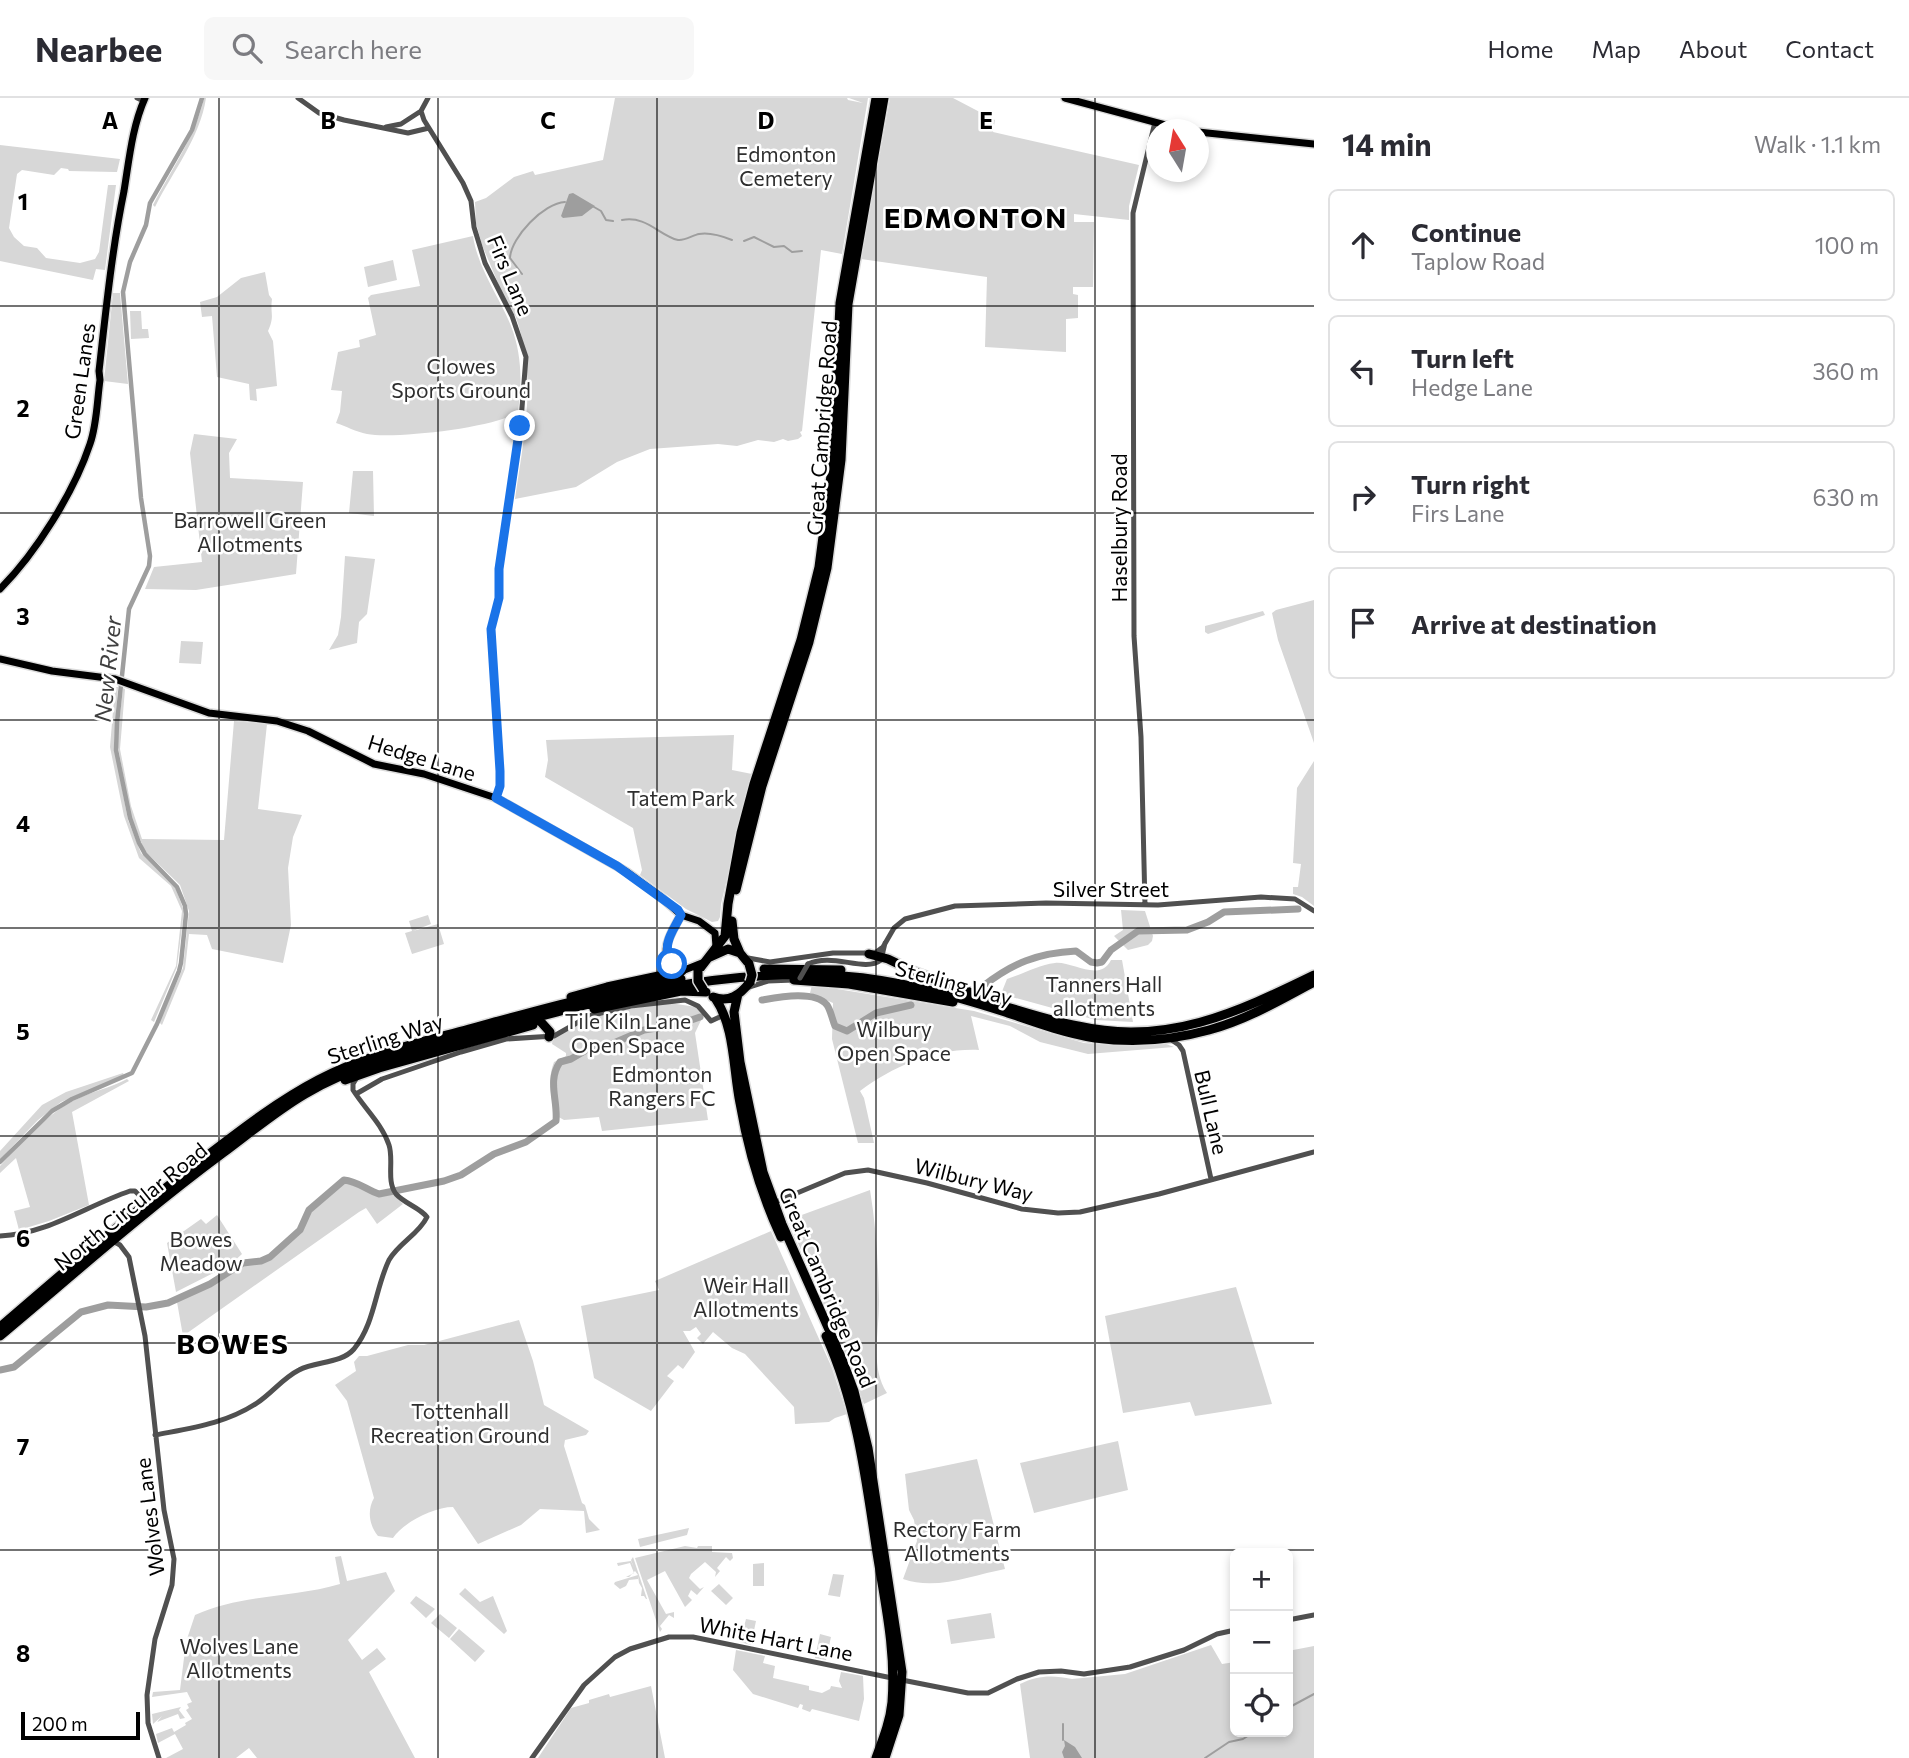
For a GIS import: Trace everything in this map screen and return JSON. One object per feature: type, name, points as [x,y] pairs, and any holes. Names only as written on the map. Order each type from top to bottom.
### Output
[{"type":"highway","name":"Great Cambridge Road","points":[[716,949],[724,940],[726,932],[728,904],[741,833],[752,791],[802,640],[822,548],[832,460],[840,303],[880,101]]},
{"type":"highway","name":"Great Cambridge Road","points":[[741,954],[732,928],[737,880],[762,786],[809,642],[830,550],[841,460],[848,304],[876,120]]},
{"type":"highway","points":[[703,964],[723,949],[732,949],[741,954],[749,964],[752,975],[744,988],[726,999],[715,999],[704,990],[698,981],[703,964],[716,949]]},
{"type":"highway","points":[[869,954],[1019,1010]]},
{"type":"highway","points":[[1241,1010],[1314,968]]},
{"type":"highway","points":[[684,978],[744,970],[823,972]]},
{"type":"highway","name":"Sterling Way","points":[[823,972],[874,974],[915,981],[1078,1027],[1129,1032],[1184,1027],[1241,1010],[1313,981]]},
{"type":"highway","name":"Sterling Way","points":[[823,972],[906,985],[1057,1029],[1090,1037],[1127,1040],[1198,1033],[1237,1020],[1313,981]]},
{"type":"highway","name":"Sterling Way","points":[[234,1134],[283,1100],[346,1066],[389,1051],[534,1011],[592,990],[684,978]]},
{"type":"highway","name":"Sterling Way","points":[[284,1107],[335,1078],[384,1059],[684,978]]},
{"type":"highway","points":[[800,979],[849,984],[1003,1012]]},
{"type":"highway","name":"Great Cambridge Road","points":[[744,988],[734,1012],[751,1125],[770,1205],[842,1359],[858,1404],[868,1448],[900,1658],[888,1724],[876,1758]]},
{"type":"highway","points":[[284,1107],[363,1073],[541,1022],[672,992],[704,990]]},
{"type":"highway","name":"Great Cambridge Road","points":[[715,999],[724,1014],[744,1125],[770,1205],[829,1343],[850,1406],[863,1465],[897,1679],[899,1715],[885,1758]]},
{"type":"highway","points":[[541,1022],[550,1032],[549,1037]]},
{"type":"highway","name":"North Circular Road","points":[[0,1336],[183,1184],[284,1107]]},
{"type":"highway","name":"North Circular Road","points":[[0,1326],[146,1202],[234,1134]]},
{"type":"main road","points":[[1065,98],[1146,120]]},
{"type":"main road","name":"Green Lanes","points":[[0,589],[23,562],[61,507],[77,479],[90,444],[121,195],[142,99]]},
{"type":"main road","points":[[1209,133],[1314,144]]},
{"type":"main road","name":"Hedge Lane","points":[[0,659],[79,675],[112,678],[209,713],[277,721],[308,731],[374,764],[424,775],[496,798],[627,872],[681,915],[699,921],[713,930],[716,949]]},
{"type":"main road","points":[[681,915],[669,934],[667,951],[672,964],[684,978],[703,964]]},
{"type":"street","points":[[298,98],[311,108],[332,117],[408,133],[429,128]]},
{"type":"street","points":[[384,127],[401,124],[421,111],[428,98]]},
{"type":"street","name":"Firs Lane","points":[[421,111],[471,201],[474,228],[485,263],[512,316],[523,353],[521,420],[499,569],[499,598],[491,629],[500,771],[500,786],[496,798]]},
{"type":"street","name":"Haselbury Road","points":[[1145,905],[1141,737],[1134,636],[1133,302],[1134,210],[1146,156]]},
{"type":"street","name":"Silver Street","points":[[885,943],[891,932],[905,919],[944,907],[961,905],[1145,905],[1273,898],[1300,901],[1314,911]]},
{"type":"street","points":[[869,954],[878,951],[885,943]]},
{"type":"street","points":[[744,988],[768,981],[800,979],[808,964],[820,960],[870,965],[878,963],[885,943]]},
{"type":"street","name":"Sterling Way","points":[[741,954],[751,960],[770,962],[833,953],[869,954]]},
{"type":"street","points":[[355,1092],[382,1079],[501,1041],[559,1034],[594,1014],[679,1000],[694,1003],[711,1021],[724,1014]]},
{"type":"street","points":[[1183,1051],[1186,1042],[1198,1033]]},
{"type":"street","points":[[1167,1038],[1178,1044],[1183,1051]]},
{"type":"street","name":"Bull Lane","points":[[1183,1051],[1211,1179]]},
{"type":"street","points":[[155,1435],[230,1418],[259,1402],[295,1372],[333,1361],[352,1351],[370,1321],[389,1259],[424,1224],[427,1217],[396,1194],[389,1144],[383,1130],[355,1092],[354,1081],[363,1073]]},
{"type":"street","name":"Wilbury Way","points":[[770,1205],[845,1173],[863,1169],[1022,1209],[1058,1213],[1096,1209],[1314,1152]]},
{"type":"street","points":[[0,1236],[37,1230],[133,1191],[146,1202]]},
{"type":"street","name":"Wolves Lane","points":[[115,1242],[129,1257],[145,1336],[164,1510],[174,1559],[172,1585],[155,1639],[147,1695],[148,1723],[159,1758]]},
{"type":"street","points":[[1293,1619],[1314,1615]]},
{"type":"street","name":"White Hart Lane","points":[[532,1758],[572,1700],[594,1674],[621,1653],[669,1637],[693,1637],[897,1679],[981,1693],[1039,1672],[1084,1674],[1130,1667],[1184,1650],[1209,1637],[1230,1631]]},
{"type":"green space","points":[[204,98],[203,113],[192,141],[155,207],[153,205],[195,126]]},
{"type":"green space","name":"Edmonton Cemetery","points":[[615,98],[847,98],[863,103],[849,98],[868,98],[842,254],[821,250],[800,432],[802,436],[788,441],[758,440],[737,446],[718,444],[650,449],[617,462],[576,487],[515,499],[527,406],[526,361],[515,315],[512,316],[482,245],[476,223],[475,202],[486,198],[514,177],[533,171],[535,175],[603,160]]},
{"type":"green space","points":[[890,98],[953,98],[995,120],[993,132],[1139,165],[1129,206],[1129,220],[1074,214],[1074,222],[1094,222],[1093,287],[1073,287],[1073,294],[1078,295],[1078,318],[1066,319],[1066,352],[985,347],[987,277],[861,259]]},
{"type":"green space","points":[[0,145],[120,159],[117,172],[69,171],[61,168],[54,175],[22,170],[17,174],[9,228],[14,237],[24,246],[37,248],[46,258],[80,263],[95,259],[99,252],[108,185],[116,185],[105,270],[96,269],[93,280],[0,261]]},
{"type":"green space","name":"Clowes Sports Ground","points":[[473,236],[479,260],[515,337],[520,369],[518,412],[489,423],[399,435],[367,434],[336,423],[342,391],[331,390],[338,352],[360,347],[359,340],[376,335],[368,298],[371,295],[420,286],[412,250]]},
{"type":"green space","points":[[393,260],[397,280],[368,287],[364,267]]},
{"type":"green space","points":[[265,272],[272,299],[272,318],[268,331],[273,341],[277,386],[256,389],[257,401],[250,400],[249,384],[217,377],[212,316],[202,317],[200,302],[217,297],[241,278]]},
{"type":"green space","points":[[113,293],[120,293],[128,384],[104,381]]},
{"type":"green space","points":[[130,311],[141,311],[142,329],[148,329],[149,338],[131,339]]},
{"type":"green space","name":"Barrowell Green Allotments","points":[[194,434],[237,439],[229,453],[230,478],[303,482],[296,574],[196,590],[145,589],[154,567],[202,562],[190,453]]},
{"type":"green space","points":[[353,471],[373,471],[374,516],[349,513]]},
{"type":"green space","points":[[345,556],[375,559],[367,614],[359,622],[357,643],[329,650],[338,635]]},
{"type":"green space","points":[[1314,600],[1314,743],[1278,640],[1272,613]]},
{"type":"green space","points":[[1263,611],[1265,615],[1208,634],[1205,632],[1205,626]]},
{"type":"green space","points":[[181,641],[203,642],[201,664],[179,663]]},
{"type":"green space","points":[[115,687],[118,687],[114,746],[128,820],[141,853],[176,889],[184,911],[177,967],[154,1022],[151,1020],[176,966],[182,911],[171,886],[139,858],[124,816],[110,747]]},
{"type":"green space","points":[[123,688],[120,749],[131,806],[142,839],[224,840],[234,721],[267,724],[258,809],[302,815],[293,837],[288,868],[291,925],[283,963],[212,949],[207,935],[189,934],[185,969],[162,1025],[159,1022],[183,968],[189,911],[180,885],[145,851],[131,818],[117,742]]},
{"type":"green space","name":"Tatem Park","points":[[734,735],[732,770],[752,774],[718,921],[712,922],[686,909],[640,875],[642,870],[633,828],[545,777],[548,760],[546,740]]},
{"type":"green space","points":[[1314,761],[1314,906],[1293,894],[1293,887],[1298,887],[1301,864],[1293,863],[1297,788]]},
{"type":"green space","points":[[1121,910],[1145,911],[1153,936],[1148,945],[1128,950],[1114,936],[1123,930]]},
{"type":"green space","points":[[428,915],[431,924],[413,931],[438,924],[444,944],[412,954],[405,933],[412,931],[409,921]]},
{"type":"green space","name":"Tanners Hall allotments","points":[[1111,960],[1122,960],[1133,1022],[1096,1020],[1001,994],[1007,979],[1043,966],[1062,963],[1093,971],[1106,967]]},
{"type":"green space","name":"Wilbury Open Space","points":[[812,985],[974,1011],[1084,1043],[1126,1046],[1166,1044],[1174,1047],[1088,1054],[1040,1042],[1010,1026],[971,1016],[979,1050],[947,1052],[916,1060],[860,1091],[874,1143],[858,1143],[832,1039],[833,1003],[810,993]]},
{"type":"green space","points":[[670,1003],[696,1007],[703,1016],[695,1033],[708,1120],[602,1131],[599,1117],[564,1120],[555,1115],[551,1075],[554,1062],[566,1056],[566,1053],[552,1044],[553,1038],[592,1018]]},
{"type":"green space","points":[[123,1073],[124,1075],[61,1102],[38,1120],[0,1159],[0,1151],[42,1105],[66,1092]]},
{"type":"green space","points":[[127,1079],[129,1081],[72,1112],[89,1205],[19,1230],[14,1211],[30,1207],[16,1158],[0,1173],[0,1166],[35,1129],[64,1106]]},
{"type":"green space","points":[[343,1182],[351,1182],[371,1193],[393,1194],[403,1204],[377,1224],[366,1208],[359,1212],[183,1336],[177,1302],[247,1263],[266,1261],[281,1251],[302,1230],[310,1211]]},
{"type":"green space","points":[[870,1190],[879,1284],[878,1371],[887,1393],[864,1404],[788,1220]]},
{"type":"green space","name":"Bowes Meadow","points":[[217,1215],[242,1254],[231,1264],[176,1292],[167,1243],[201,1219],[206,1224]]},
{"type":"green space","name":"Weir Hall Allotments","points":[[771,1231],[832,1368],[847,1414],[829,1422],[795,1424],[794,1407],[745,1354],[732,1348],[713,1332],[703,1344],[697,1338],[701,1334],[696,1327],[683,1331],[695,1352],[683,1369],[678,1365],[667,1376],[674,1381],[651,1411],[594,1378],[581,1306],[659,1290],[655,1281]]},
{"type":"green space","points":[[1236,1287],[1272,1404],[1195,1416],[1190,1402],[1123,1413],[1105,1316]]},
{"type":"green space","name":"Tottenhall Recreation Ground","points":[[519,1320],[544,1405],[589,1431],[586,1435],[565,1440],[564,1446],[582,1503],[589,1519],[600,1530],[586,1533],[584,1511],[540,1509],[521,1525],[478,1544],[453,1507],[420,1516],[404,1526],[393,1538],[378,1536],[370,1517],[374,1498],[347,1401],[335,1385],[356,1371],[354,1362],[359,1356],[408,1345],[424,1345]]},
{"type":"green space","points":[[1118,1441],[1128,1490],[1034,1513],[1020,1463]]},
{"type":"green space","name":"Rectory Farm Allotments","points":[[977,1459],[1005,1569],[941,1583],[903,1579],[917,1541],[914,1520],[909,1510],[905,1474]]},
{"type":"green space","points":[[689,1528],[687,1535],[640,1547],[638,1539]]},
{"type":"green space","points":[[685,1546],[712,1546],[712,1552],[732,1553],[733,1558],[730,1561],[726,1557],[717,1568],[720,1571],[715,1577],[716,1572],[705,1562],[691,1574],[689,1578],[700,1589],[704,1587],[697,1595],[691,1590],[688,1596],[692,1600],[685,1607],[665,1571],[647,1580],[666,1614],[674,1612],[674,1618],[669,1615],[660,1626],[660,1632],[635,1558]]},
{"type":"green space","name":"Wolves Lane Allotments","points":[[341,1556],[347,1581],[386,1572],[395,1591],[348,1640],[362,1660],[377,1648],[386,1659],[369,1672],[415,1758],[257,1758],[249,1748],[236,1758],[166,1758],[183,1749],[175,1734],[158,1743],[156,1734],[172,1728],[174,1732],[186,1725],[185,1723],[192,1719],[186,1710],[189,1708],[187,1704],[192,1702],[187,1692],[152,1697],[153,1692],[180,1690],[186,1642],[195,1615],[230,1603],[340,1584],[335,1557]]},
{"type":"green space","points":[[633,1557],[647,1599],[641,1596],[642,1588],[638,1576],[638,1579],[629,1580],[626,1586],[620,1589],[614,1584],[638,1575],[630,1563],[618,1566],[617,1563],[631,1561],[634,1568],[631,1560]]},
{"type":"green space","points":[[764,1563],[764,1586],[753,1586],[753,1564]]},
{"type":"green space","points":[[833,1574],[844,1575],[840,1597],[828,1595]]},
{"type":"green space","points":[[719,1584],[733,1598],[726,1605],[711,1591]]},
{"type":"green space","points":[[465,1588],[480,1602],[493,1596],[507,1631],[504,1634],[459,1594]]},
{"type":"green space","points":[[416,1596],[435,1609],[426,1618],[410,1603]]},
{"type":"green space","points":[[991,1613],[995,1638],[951,1644],[947,1620]]},
{"type":"green space","points":[[440,1614],[457,1628],[449,1638],[431,1623]]},
{"type":"green space","points":[[746,1619],[756,1621],[751,1645],[740,1642]]},
{"type":"green space","points":[[459,1629],[485,1651],[475,1662],[450,1639]]},
{"type":"green space","points":[[820,1634],[831,1637],[826,1660],[815,1658]]},
{"type":"green space","points":[[1211,1645],[1222,1664],[1230,1663],[1230,1737],[1293,1737],[1293,1650],[1314,1646],[1314,1758],[1030,1758],[1020,1684],[1046,1677],[1072,1679],[1125,1674]]},
{"type":"green space","points":[[736,1650],[765,1656],[763,1663],[775,1666],[773,1678],[809,1686],[809,1690],[822,1693],[831,1686],[842,1688],[839,1681],[841,1672],[863,1676],[864,1699],[859,1721],[812,1709],[810,1712],[802,1709],[803,1705],[800,1704],[798,1708],[753,1694],[733,1670]]},
{"type":"green space","points":[[651,1686],[665,1758],[538,1758],[571,1708],[609,1694],[610,1697]]},
{"type":"green space","points":[[181,1707],[179,1710],[185,1718],[180,1719],[178,1714],[157,1722],[162,1716],[153,1724],[152,1714]]},
{"type":"shaded area","points":[[573,193],[595,206],[582,216],[563,218],[561,216],[569,194]]},
{"type":"shaded area","points":[[1064,1740],[1075,1747],[1082,1758],[1064,1758]]},
{"type":"waterway","name":"New River","points":[[0,1162],[52,1111],[72,1099],[132,1073],[157,1024],[181,963],[185,906],[177,887],[145,854],[139,843],[130,818],[116,750],[129,609],[149,566],[150,556],[141,498],[123,292],[130,262],[146,225],[150,203],[192,130],[202,98]]},
{"type":"waterway","points":[[522,274],[510,258],[516,241],[530,222],[548,208],[565,202]]},
{"type":"waterway","points":[[594,207],[601,211],[606,220],[613,221]]},
{"type":"waterway","points":[[622,220],[638,220],[678,240],[703,234],[732,240]]},
{"type":"waterway","points":[[744,241],[754,237],[774,247],[784,246],[792,252],[802,251]]},
{"type":"waterway","points":[[982,987],[1015,966],[1050,954],[1076,951],[1091,962],[1102,962],[1111,950],[1138,931],[1187,930],[1224,912],[1298,909]]},
{"type":"waterway","points":[[762,1000],[814,997],[827,1005],[835,1026],[847,1031],[876,1013],[911,1005]]},
{"type":"waterway","points":[[0,1370],[14,1367],[81,1312],[108,1305],[146,1307],[168,1303],[210,1284],[243,1263],[270,1257],[300,1230],[309,1210],[344,1180],[379,1194],[461,1175],[494,1154],[526,1142],[556,1121],[554,1076],[560,1062],[588,1049],[609,1045],[644,1030],[677,1025],[700,1017]]},
{"type":"waterway","points":[[1293,1705],[1314,1694]]},
{"type":"waterway","points":[[1063,1724],[1063,1740]]},
{"type":"waterway","points":[[1205,1758],[1229,1742],[1246,1737]]},
{"type":"district","name":"EDMONTON","points":[[976,217]]},
{"type":"district","name":"BOWES","points":[[233,1343]]},
{"type":"route","points":[[520,426],[499,569],[499,598],[491,629],[500,771],[499,793],[496,798],[617,866],[678,910],[681,915],[669,934],[667,946],[672,964]]},
{"type":"park label","name":"Tile Kiln Lane Open Space","points":[[628,1032]]},
{"type":"park label","name":"Edmonton Rangers FC","points":[[662,1085]]}]
